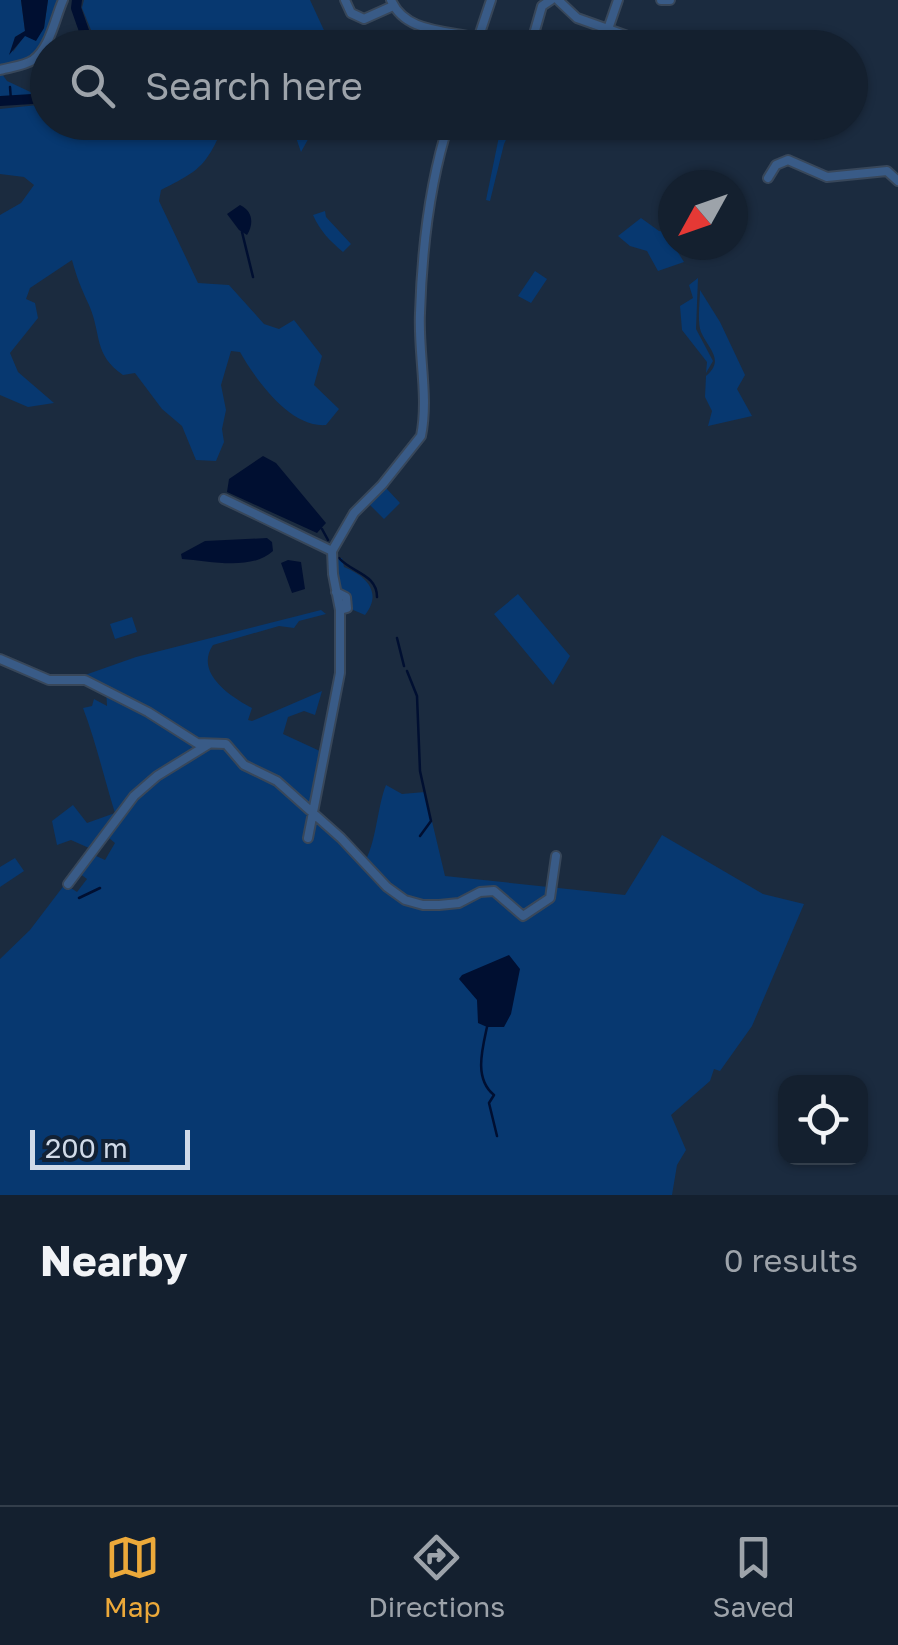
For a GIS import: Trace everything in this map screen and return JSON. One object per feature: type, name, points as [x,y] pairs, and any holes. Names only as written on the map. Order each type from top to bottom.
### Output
[{"type":"street","points":[[51,30],[63,0]]},
{"type":"street","points":[[344,0],[351,12],[364,19],[392,3],[400,17],[428,30]]},
{"type":"street","points":[[481,30],[491,0]]},
{"type":"street","points":[[535,30],[542,6],[555,0],[576,18],[613,30]]},
{"type":"street","points":[[608,28],[618,0]]},
{"type":"street","points":[[661,0],[670,0]]},
{"type":"street","points":[[0,70],[30,61]]},
{"type":"street","points":[[308,838],[340,673],[340,610],[332,551],[354,513],[382,485],[420,436],[420,312],[427,212],[444,140]]},
{"type":"street","points":[[768,178],[776,165],[788,160],[827,177],[887,170],[898,181]]},
{"type":"street","points":[[224,498],[332,551]]},
{"type":"street","points":[[0,659],[49,680],[84,680],[148,712],[192,740],[226,744],[244,765],[277,781],[341,838],[386,887],[405,900],[423,906],[460,903],[480,892],[494,891],[522,916],[550,898],[556,856]]},
{"type":"street","points":[[68,884],[134,796],[157,776],[208,744]]},
{"type":"shaded area","points":[[0,0],[21,0],[25,31],[15,37],[13,52],[25,35],[30,38],[30,57],[0,67]]},
{"type":"shaded area","points":[[21,0],[48,0],[43,30],[30,30],[30,38],[25,36],[9,55],[15,37],[25,31]]},
{"type":"shaded area","points":[[48,0],[60,0],[47,30],[42,30]]},
{"type":"shaded area","points":[[84,0],[310,0],[324,30],[91,30],[82,8]]},
{"type":"shaded area","points":[[0,71],[7,81],[30,92],[30,96],[0,98]]},
{"type":"shaded area","points":[[30,106],[30,140],[217,140],[202,164],[161,190],[159,201],[198,283],[229,285],[264,324],[279,329],[294,320],[322,356],[314,385],[339,409],[326,425],[313,424],[287,411],[255,376],[240,352],[231,351],[221,385],[226,410],[224,442],[216,461],[196,460],[182,426],[162,409],[135,373],[123,375],[107,359],[72,260],[30,288],[26,299],[35,303],[38,318],[10,353],[18,372],[54,403],[28,407],[0,395],[0,215],[21,203],[34,185],[24,177],[0,174],[0,109]]},
{"type":"shaded area","points":[[297,140],[308,140],[301,152]]},
{"type":"shaded area","points":[[498,140],[506,140],[490,201],[486,200]]},
{"type":"shaded area","points":[[240,205],[251,218],[247,235],[227,214]]},
{"type":"shaded area","points":[[325,211],[351,244],[343,252],[313,215]]},
{"type":"shaded area","points":[[641,218],[658,230],[658,260],[684,262],[658,271],[647,251],[630,246],[618,236]]},
{"type":"shaded area","points":[[535,271],[547,279],[531,303],[518,296]]},
{"type":"shaded area","points":[[698,278],[696,329],[713,361],[706,373],[707,362],[682,330],[680,306],[693,298],[689,285]]},
{"type":"shaded area","points":[[700,290],[745,375],[737,389],[752,416],[708,426],[712,411],[705,397],[706,376],[715,360],[700,328]]},
{"type":"shaded area","points":[[263,456],[276,463],[326,523],[317,533],[227,492],[229,479]]},
{"type":"shaded area","points":[[386,488],[400,503],[384,519],[368,503]]},
{"type":"shaded area","points":[[267,538],[273,551],[254,561],[182,559],[181,554],[205,541]]},
{"type":"shaded area","points":[[342,558],[344,567],[370,586],[372,599],[365,615],[351,609],[351,601],[338,584],[335,559]]},
{"type":"shaded area","points":[[301,562],[305,589],[292,593],[281,563]]},
{"type":"shaded area","points":[[518,594],[570,656],[553,685],[494,614]]},
{"type":"shaded area","points":[[321,610],[326,614],[299,621],[294,628],[279,626],[213,645],[208,665],[218,683],[252,708],[248,720],[252,721],[322,691],[315,715],[304,711],[288,717],[283,734],[322,752],[309,815],[363,864],[371,848],[386,785],[402,794],[425,792],[445,876],[625,895],[662,835],[763,894],[804,904],[752,1026],[720,1071],[714,1069],[710,1081],[671,1115],[686,1150],[677,1165],[672,1195],[0,1195],[0,959],[30,930],[65,884],[77,892],[87,879],[79,873],[94,855],[105,860],[115,843],[109,838],[119,824],[117,820],[89,848],[71,840],[57,845],[52,821],[73,805],[87,823],[115,813],[83,708],[92,706],[94,699],[107,706],[106,687],[85,675],[136,657]]},
{"type":"shaded area","points":[[132,617],[137,632],[115,639],[110,624]]},
{"type":"shaded area","points":[[15,858],[24,871],[0,887],[0,867]]},
{"type":"shaded area","points":[[509,955],[520,969],[511,1014],[504,1027],[487,1027],[478,1023],[477,1000],[459,979]]},
{"type":"waterway","points":[[77,0],[84,30]]},
{"type":"waterway","points":[[10,87],[11,100]]},
{"type":"waterway","points":[[0,101],[30,99]]},
{"type":"waterway","points":[[242,232],[253,277]]},
{"type":"waterway","points":[[322,529],[328,540]]},
{"type":"waterway","points":[[339,558],[373,583],[377,597]]},
{"type":"waterway","points":[[397,638],[404,666]]},
{"type":"waterway","points":[[407,671],[417,696],[420,771],[431,821],[420,836]]},
{"type":"waterway","points":[[79,898],[100,888]]},
{"type":"waterway","points":[[487,1027],[482,1073],[494,1095],[489,1103],[497,1136]]}]
